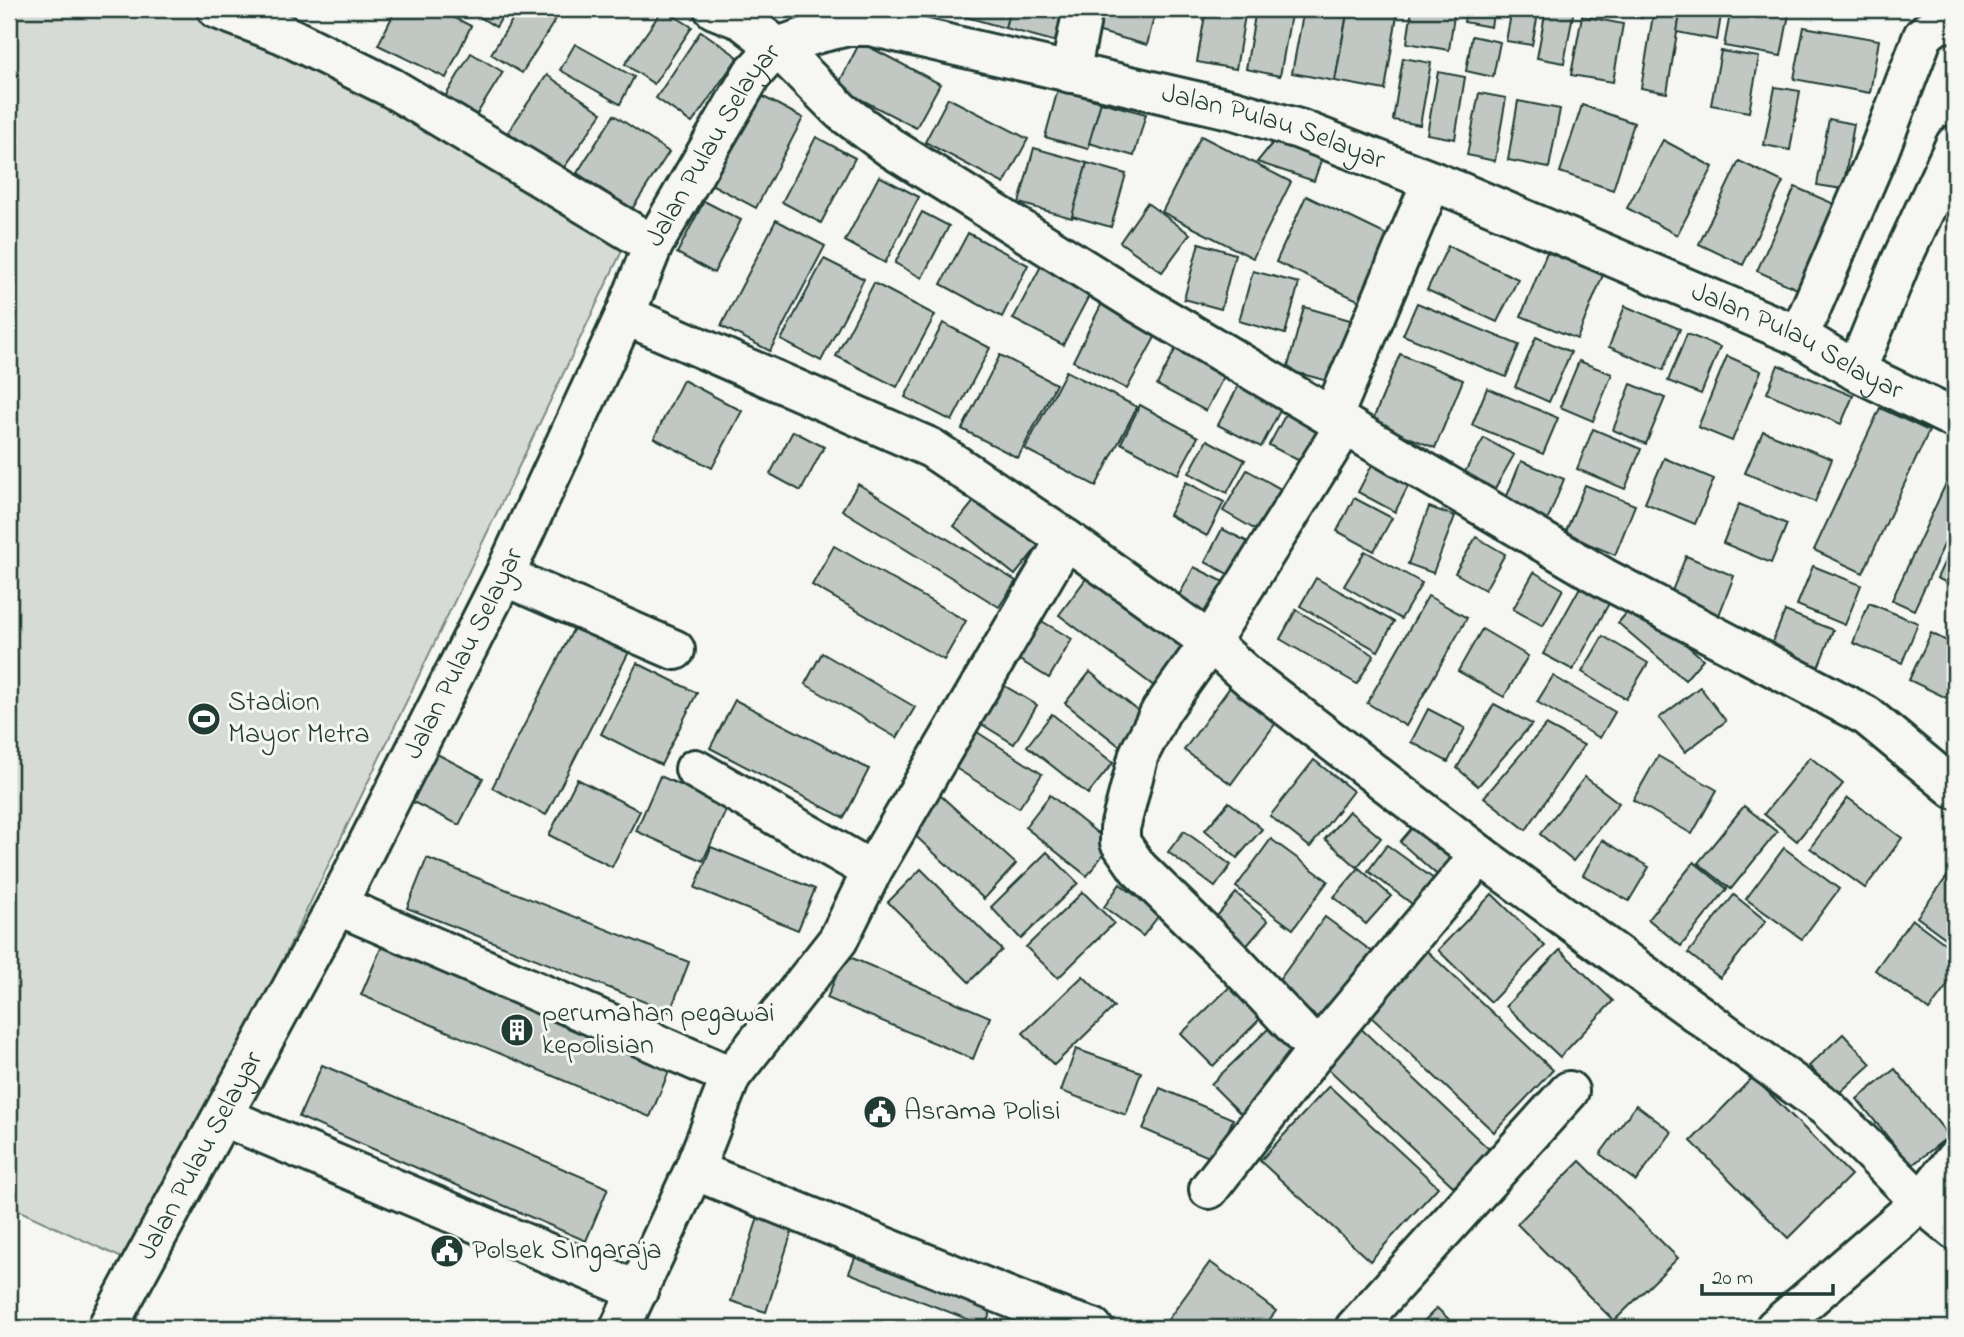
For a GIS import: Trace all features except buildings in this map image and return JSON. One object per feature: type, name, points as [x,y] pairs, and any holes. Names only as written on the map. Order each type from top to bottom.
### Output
[{"type":"street","points":[[218,9],[283,34],[392,88],[653,245]]},
{"type":"street","points":[[714,9],[741,20],[777,47],[841,111],[891,148],[1135,301],[1606,579],[1867,716],[1955,789]]},
{"type":"street","points":[[1070,73],[1083,9]]},
{"type":"street","points":[[1799,336],[1933,23]]},
{"type":"street","name":"Jalan Pulau Selayar","points":[[107,1328],[337,905],[504,576],[625,315],[653,245],[752,74],[777,47],[848,26],[870,26],[1234,110],[1299,129],[1432,181],[1799,336],[1856,371],[1955,419]]},
{"type":"street","points":[[1856,371],[1901,261],[1955,145]]},
{"type":"street","points":[[1317,1050],[1236,964],[1138,868],[1120,842],[1120,828],[1139,754],[1161,711],[1210,642],[1339,421],[1432,181]]},
{"type":"street","points":[[625,315],[931,448],[1066,539],[1210,642],[1250,678],[1480,855],[1827,1108],[1922,1202],[1955,1230]]},
{"type":"street","points":[[620,1328],[694,1170],[731,1076],[838,940],[872,871],[1066,539]]},
{"type":"street","points":[[504,576],[675,650]]},
{"type":"street","points":[[695,769],[872,871]]},
{"type":"street","points":[[1209,1189],[1317,1050],[1480,855]]},
{"type":"street","points":[[337,905],[731,1076]]},
{"type":"street","points":[[1355,1328],[1569,1091]]},
{"type":"street","points":[[224,1117],[638,1291]]},
{"type":"street","points":[[1775,1328],[1922,1202],[1955,1159]]},
{"type":"street","points":[[694,1170],[1053,1322],[1093,1328]]},
{"type":"shaded area","name":"Stadion Mayor Metra","points":[[9,9],[193,9],[324,64],[631,232],[137,1265],[9,1206]]},
{"type":"place","name":"Stadion Mayor Metra","points":[[204,719]]},
{"type":"place","name":"perumahan pegawai kepolisian","points":[[517,1030]]},
{"type":"place","name":"Asrama Polisi","points":[[880,1112]]},
{"type":"place","name":"Polsek SIngaraja","points":[[447,1251]]}]
